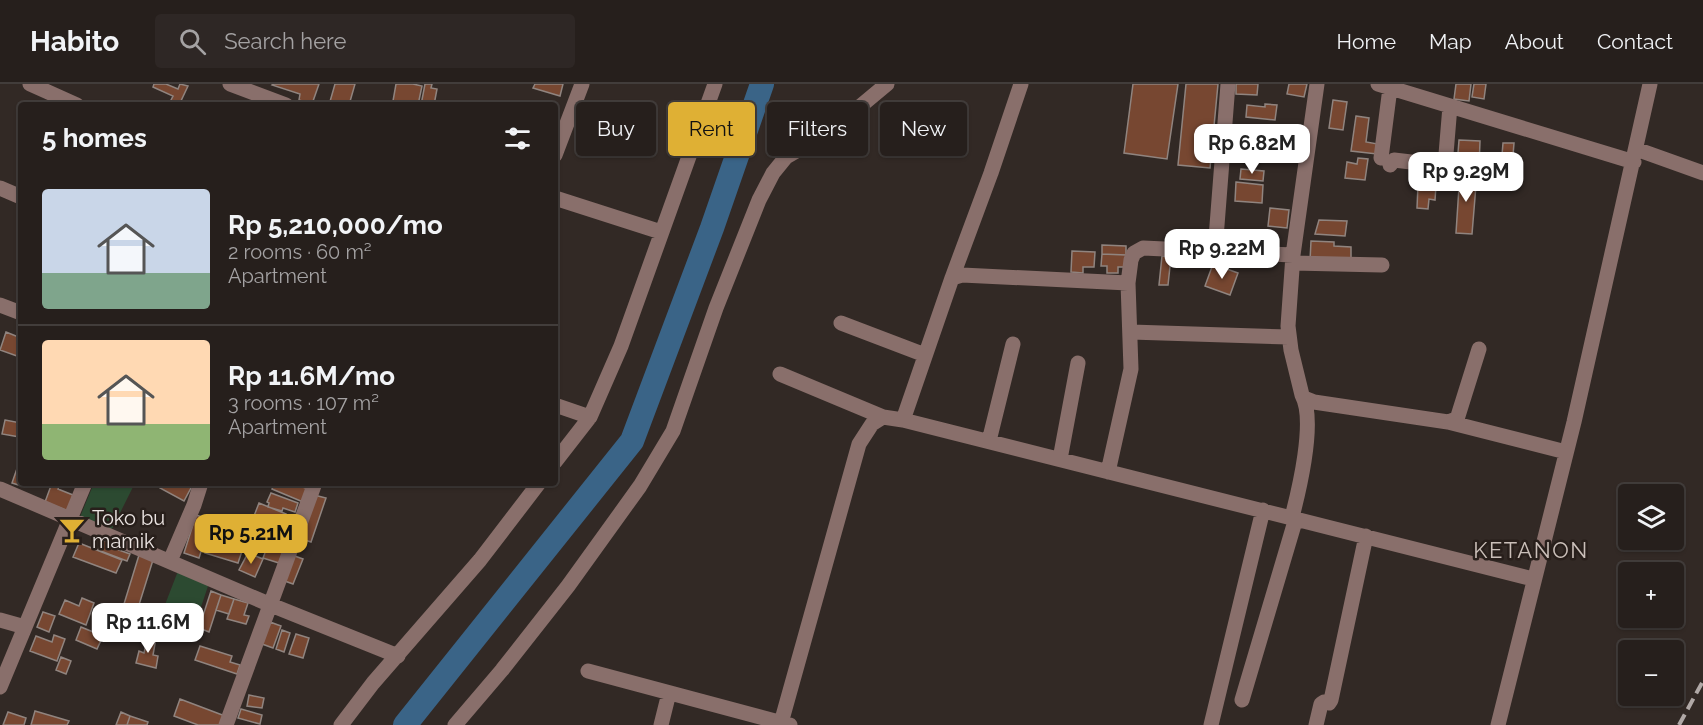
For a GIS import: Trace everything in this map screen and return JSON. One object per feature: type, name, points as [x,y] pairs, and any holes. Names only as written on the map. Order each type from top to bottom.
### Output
[{"type":"street","points":[[30,84],[70,102]]},
{"type":"street","points":[[230,84],[250,94],[276,102]]},
{"type":"street","points":[[558,147],[582,84]]},
{"type":"street","points":[[558,458],[590,417],[621,346],[715,84]]},
{"type":"street","points":[[455,725],[568,586],[640,486],[673,431],[716,308],[759,200],[773,173],[786,156],[805,147],[839,124],[887,84]]},
{"type":"street","points":[[903,420],[1021,84]]},
{"type":"street","points":[[1215,251],[1228,84]]},
{"type":"street","points":[[1242,700],[1294,518],[1304,467],[1307,419],[1288,326],[1293,259],[1317,84]]},
{"type":"street","points":[[1498,725],[1566,452],[1650,84]]},
{"type":"street","points":[[1450,106],[1445,166],[1394,160],[1386,162],[1384,86],[1450,106],[1703,173]]},
{"type":"street","points":[[0,188],[18,196]]},
{"type":"street","points":[[558,199],[661,232]]},
{"type":"street","points":[[1108,472],[1131,369],[1128,283],[1134,252],[1143,248],[1215,251],[1382,265]]},
{"type":"street","points":[[952,278],[962,274],[1128,283]]},
{"type":"street","points":[[0,304],[18,312]]},
{"type":"street","points":[[841,323],[925,355]]},
{"type":"street","points":[[1131,332],[1289,337]]},
{"type":"street","points":[[989,441],[1013,344]]},
{"type":"street","points":[[1448,422],[1458,416],[1479,349]]},
{"type":"street","points":[[1060,459],[1078,363]]},
{"type":"street","points":[[780,374],[883,417],[989,441],[1533,579]]},
{"type":"street","points":[[1304,398],[1314,402],[1448,422],[1566,452]]},
{"type":"street","points":[[558,406],[590,417]]},
{"type":"street","points":[[588,671],[786,724],[860,444],[872,424],[883,417]]},
{"type":"street","points":[[0,687],[84,486]]},
{"type":"street","points":[[170,561],[200,486]]},
{"type":"street","points":[[226,725],[314,486]]},
{"type":"street","points":[[341,725],[373,682],[480,560],[537,486]]},
{"type":"street","points":[[0,489],[271,605],[398,656]]},
{"type":"street","points":[[1211,725],[1263,510]]},
{"type":"street","points":[[1316,725],[1322,704],[1329,703],[1331,700],[1366,536]]},
{"type":"street","points":[[0,620],[25,627]]},
{"type":"street","points":[[661,725],[669,693]]},
{"type":"green space","points":[[93,486],[134,486],[112,529],[80,517]]},
{"type":"green space","points":[[178,571],[209,583],[190,640],[156,628]]},
{"type":"building","points":[[154,84],[166,84],[178,89],[180,84],[188,86],[180,102],[170,102],[173,96],[153,87]]},
{"type":"building","points":[[319,84],[313,102],[299,100],[300,94],[272,85]]},
{"type":"building","points":[[335,84],[355,84],[350,102],[330,102]]},
{"type":"building","points":[[396,84],[422,86],[419,102],[393,101]]},
{"type":"building","points":[[425,84],[432,84],[431,88],[437,89],[435,102],[422,102]]},
{"type":"building","points":[[535,84],[563,84],[560,96],[533,88]]},
{"type":"building","points":[[1133,84],[1178,84],[1167,159],[1124,153]]},
{"type":"building","points":[[1186,84],[1218,84],[1210,168],[1178,165]]},
{"type":"building","points":[[1236,84],[1258,84],[1257,95],[1236,94]]},
{"type":"building","points":[[1289,84],[1307,84],[1304,97],[1287,94]]},
{"type":"building","points":[[1456,84],[1471,84],[1469,101],[1454,99]]},
{"type":"building","points":[[1474,84],[1486,84],[1484,99],[1472,97]]},
{"type":"building","points":[[1333,100],[1347,102],[1343,130],[1329,128]]},
{"type":"building","points":[[1265,104],[1277,105],[1275,120],[1246,117],[1247,105],[1265,107]]},
{"type":"building","points":[[1356,116],[1369,118],[1366,142],[1378,144],[1377,154],[1351,151]]},
{"type":"building","points":[[1459,140],[1480,141],[1479,168],[1457,166]]},
{"type":"building","points":[[1503,143],[1514,143],[1512,168],[1501,167]]},
{"type":"building","points":[[1358,158],[1368,159],[1365,180],[1345,178],[1347,162],[1357,164]]},
{"type":"building","points":[[1241,169],[1264,171],[1263,181],[1240,179]]},
{"type":"building","points":[[1460,172],[1477,173],[1472,234],[1456,233]]},
{"type":"building","points":[[1236,182],[1263,185],[1262,203],[1235,201]]},
{"type":"building","points":[[1418,185],[1436,186],[1435,200],[1429,199],[1428,209],[1417,208]]},
{"type":"building","points":[[1270,208],[1289,210],[1287,228],[1268,226]]},
{"type":"building","points":[[1319,220],[1347,221],[1345,236],[1315,234]]},
{"type":"building","points":[[1311,241],[1334,242],[1334,246],[1351,247],[1351,260],[1310,261]]},
{"type":"building","points":[[1102,245],[1126,246],[1126,255],[1102,254]]},
{"type":"building","points":[[1072,251],[1095,252],[1094,267],[1083,267],[1083,273],[1071,272]]},
{"type":"building","points":[[1102,254],[1126,255],[1125,267],[1118,267],[1118,273],[1107,273],[1107,266],[1101,266]]},
{"type":"building","points":[[1162,256],[1171,257],[1168,285],[1159,285]]},
{"type":"building","points":[[1213,264],[1238,273],[1230,295],[1205,286]]},
{"type":"building","points":[[6,332],[18,337],[17,356],[0,350]]},
{"type":"building","points":[[5,420],[18,422],[18,437],[2,434]]},
{"type":"building","points":[[18,466],[18,485],[12,483]]},
{"type":"building","points":[[51,486],[60,486],[58,489],[73,495],[68,511],[45,502]]},
{"type":"building","points":[[161,486],[192,486],[184,501],[160,488]]},
{"type":"building","points":[[273,486],[300,486],[308,489],[303,502],[272,489]]},
{"type":"building","points":[[271,493],[298,503],[295,512],[268,507],[267,502]]},
{"type":"building","points":[[314,495],[326,498],[311,542],[299,538]]},
{"type":"building","points":[[259,503],[286,514],[281,527],[254,516]]},
{"type":"building","points":[[196,515],[211,520],[199,558],[184,553]]},
{"type":"building","points":[[253,517],[272,524],[267,540],[248,534]]},
{"type":"building","points":[[215,521],[240,527],[238,533],[247,536],[238,563],[205,553]]},
{"type":"building","points":[[103,537],[121,544],[119,550],[130,554],[127,561],[98,550]]},
{"type":"building","points":[[270,540],[285,546],[279,563],[263,558]]},
{"type":"building","points":[[79,543],[122,560],[116,573],[73,557]]},
{"type":"building","points":[[248,553],[263,559],[255,577],[239,570]]},
{"type":"building","points":[[139,555],[153,560],[138,608],[155,614],[151,627],[120,617]]},
{"type":"building","points":[[292,555],[303,559],[293,584],[282,580]]},
{"type":"building","points":[[211,591],[221,595],[209,632],[199,628]]},
{"type":"building","points":[[221,595],[234,599],[229,614],[216,610]]},
{"type":"building","points":[[82,598],[94,603],[86,625],[59,614],[65,600],[79,606]]},
{"type":"building","points":[[234,599],[248,603],[244,615],[249,616],[246,624],[227,619]]},
{"type":"building","points":[[43,612],[55,616],[49,632],[37,627]]},
{"type":"building","points":[[270,622],[281,626],[273,648],[262,644]]},
{"type":"building","points":[[81,627],[103,636],[97,649],[76,640]]},
{"type":"building","points":[[282,630],[290,633],[284,652],[276,649]]},
{"type":"building","points":[[296,634],[309,638],[303,658],[289,654]]},
{"type":"building","points":[[54,635],[65,639],[57,661],[30,651],[36,636],[52,642]]},
{"type":"building","points":[[148,636],[156,638],[153,655],[158,656],[156,668],[136,663],[139,651],[144,653]]},
{"type":"building","points":[[200,646],[232,656],[230,662],[240,665],[237,674],[195,660]]},
{"type":"building","points":[[61,657],[71,661],[66,674],[56,670]]},
{"type":"building","points":[[249,695],[264,698],[262,708],[247,706]]},
{"type":"building","points":[[180,699],[225,716],[222,725],[198,725],[174,716]]},
{"type":"building","points":[[241,709],[262,715],[260,724],[238,718]]},
{"type":"building","points":[[35,711],[69,721],[67,725],[31,725]]},
{"type":"building","points":[[8,712],[26,718],[24,725],[3,725]]},
{"type":"building","points":[[121,712],[130,716],[127,725],[116,725]]},
{"type":"building","points":[[130,716],[148,722],[147,725],[127,725]]},
{"type":"waterway","points":[[405,725],[632,441],[712,228],[762,84]]},
{"type":"railway","points":[[1679,725],[1703,681]]},
{"type":"place","name":"Toko bu mamik","points":[[72,530]]},
{"type":"district","name":"KETANON","points":[[1531,550]]}]
